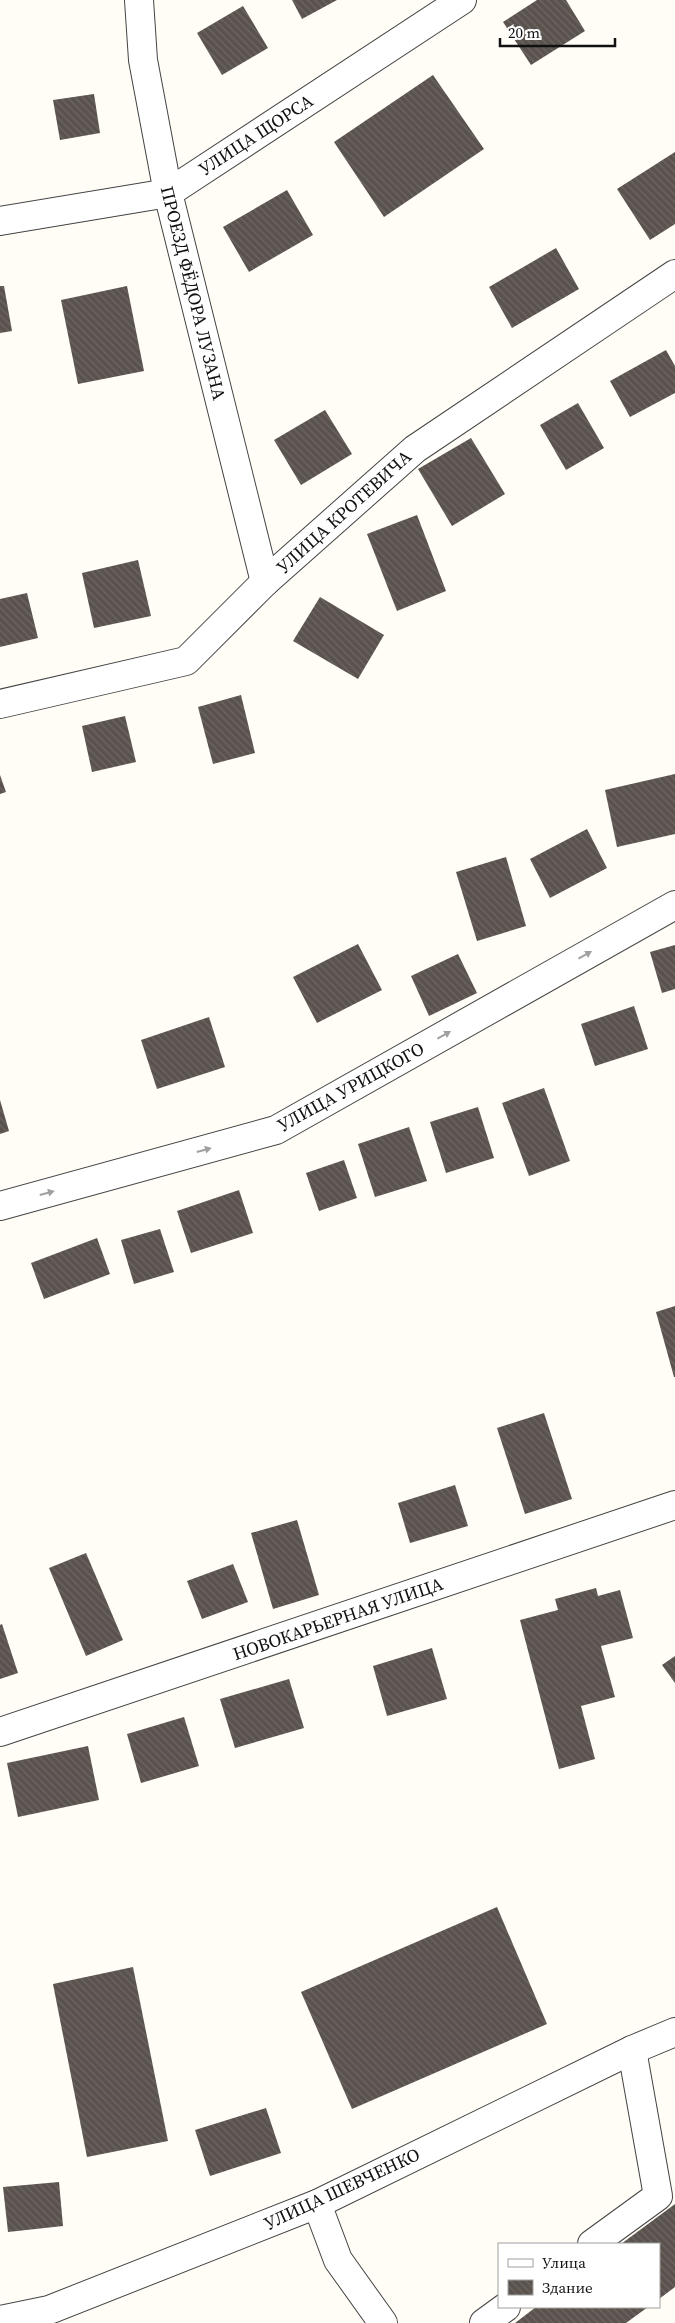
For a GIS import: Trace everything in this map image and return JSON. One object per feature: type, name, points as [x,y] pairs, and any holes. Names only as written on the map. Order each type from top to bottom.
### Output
[{"type":"street","name":"ПРОЕЗД ФЁДОРА ЛУЗАНА","points":[[139,0],[143,60],[168,193],[265,582]]},
{"type":"street","name":"УЛИЦА ЩОРСА","points":[[0,221],[168,193],[462,0]]},
{"type":"street","name":"УЛИЦА КРОТЕВИЧА","points":[[0,704],[186,661],[265,582],[415,449],[675,274]]},
{"type":"street","name":"УЛИЦА УРИЦКОГО","points":[[0,1206],[276,1130],[675,905]]},
{"type":"street","name":"НОВОКАРЬЕРНАЯ УЛИЦА","points":[[0,1732],[675,1505]]},
{"type":"street","name":"УЛИЦА ШЕВЧЕНКО","points":[[0,2320],[49,2310],[316,2204],[632,2050],[675,2032]]},
{"type":"street","points":[[593,2243],[658,2196],[632,2050]]},
{"type":"street","points":[[316,2204],[338,2260],[383,2323]]},
{"type":"street","points":[[484,2323],[505,2308]]},
{"type":"building","points":[[292,0],[337,0],[302,19]]},
{"type":"building","points":[[537,0],[566,0],[585,31],[531,65],[503,22]]},
{"type":"building","points":[[243,6],[268,48],[222,75],[197,33]]},
{"type":"building","points":[[433,75],[484,149],[384,217],[334,142]]},
{"type":"building","points":[[94,94],[100,133],[60,140],[53,100]]},
{"type":"building","points":[[675,152],[675,224],[650,240],[617,189]]},
{"type":"building","points":[[287,190],[313,235],[249,272],[223,227]]},
{"type":"building","points":[[556,248],[579,289],[512,328],[489,287]]},
{"type":"building","points":[[0,286],[4,286],[12,331],[0,333]]},
{"type":"building","points":[[127,286],[144,371],[78,384],[61,300]]},
{"type":"building","points":[[666,350],[675,366],[675,393],[630,417],[610,381]]},
{"type":"building","points":[[578,403],[604,448],[566,470],[540,425]]},
{"type":"building","points":[[325,410],[352,454],[301,485],[274,440]]},
{"type":"building","points":[[471,438],[505,494],[452,526],[418,469]]},
{"type":"building","points":[[417,515],[446,591],[397,611],[367,534]]},
{"type":"building","points":[[138,560],[151,616],[94,628],[82,573]]},
{"type":"building","points":[[27,593],[38,638],[0,647],[0,599]]},
{"type":"building","points":[[320,597],[384,635],[358,679],[293,641]]},
{"type":"building","points":[[241,695],[255,753],[213,764],[198,707]]},
{"type":"building","points":[[125,716],[136,762],[92,772],[82,726]]},
{"type":"building","points":[[675,774],[675,834],[617,847],[605,790]]},
{"type":"building","points":[[0,775],[6,792],[0,794]]},
{"type":"building","points":[[587,829],[607,868],[550,898],[530,859]]},
{"type":"building","points":[[506,857],[526,926],[477,941],[456,872]]},
{"type":"building","points":[[358,944],[382,990],[317,1023],[293,977]]},
{"type":"building","points":[[675,945],[675,989],[662,993],[650,952]]},
{"type":"building","points":[[458,954],[477,993],[429,1016],[411,976]]},
{"type":"building","points":[[634,1006],[648,1049],[595,1066],[581,1024]]},
{"type":"building","points":[[209,1017],[225,1067],[157,1089],[141,1040]]},
{"type":"building","points":[[544,1088],[570,1161],[529,1176],[502,1103]]},
{"type":"building","points":[[0,1100],[9,1131],[0,1134]]},
{"type":"building","points":[[478,1107],[494,1158],[446,1173],[430,1122]]},
{"type":"building","points":[[409,1127],[427,1181],[375,1197],[358,1144]]},
{"type":"building","points":[[344,1160],[357,1198],[319,1211],[306,1173]]},
{"type":"building","points":[[239,1190],[253,1233],[191,1253],[177,1211]]},
{"type":"building","points":[[160,1229],[174,1272],[134,1284],[121,1240]]},
{"type":"building","points":[[97,1238],[110,1274],[44,1299],[31,1263]]},
{"type":"building","points":[[675,1306],[675,1377],[674,1377],[656,1312]]},
{"type":"building","points":[[544,1413],[572,1499],[525,1514],[497,1428]]},
{"type":"building","points":[[455,1485],[468,1526],[410,1543],[398,1503]]},
{"type":"building","points":[[297,1520],[319,1595],[273,1609],[251,1533]]},
{"type":"building","points":[[86,1553],[123,1640],[86,1656],[49,1568]]},
{"type":"building","points":[[233,1564],[248,1602],[202,1619],[187,1581]]},
{"type":"building","points":[[596,1588],[598,1596],[620,1590],[633,1638],[601,1646],[615,1697],[581,1706],[595,1759],[559,1769],[520,1620],[558,1610],[555,1599]]},
{"type":"building","points":[[2,1624],[18,1673],[0,1679],[0,1625]]},
{"type":"building","points":[[432,1648],[447,1699],[387,1716],[373,1666]]},
{"type":"building","points":[[675,1656],[675,1683],[662,1665]]},
{"type":"building","points":[[289,1679],[304,1728],[235,1748],[220,1699]]},
{"type":"building","points":[[184,1717],[199,1766],[141,1783],[127,1734]]},
{"type":"building","points":[[88,1746],[99,1800],[18,1817],[7,1763]]},
{"type":"building","points":[[497,1907],[547,2024],[352,2109],[301,1992]]},
{"type":"building","points":[[133,1967],[168,2141],[87,2157],[53,1984]]},
{"type":"building","points":[[266,2108],[281,2153],[210,2176],[195,2130]]},
{"type":"building","points":[[59,2182],[63,2226],[8,2232],[3,2187]]},
{"type":"building","points":[[675,2204],[675,2287],[660,2298],[660,2243],[622,2243]]},
{"type":"building","points":[[535,2308],[647,2308],[626,2323],[515,2323]]}]
